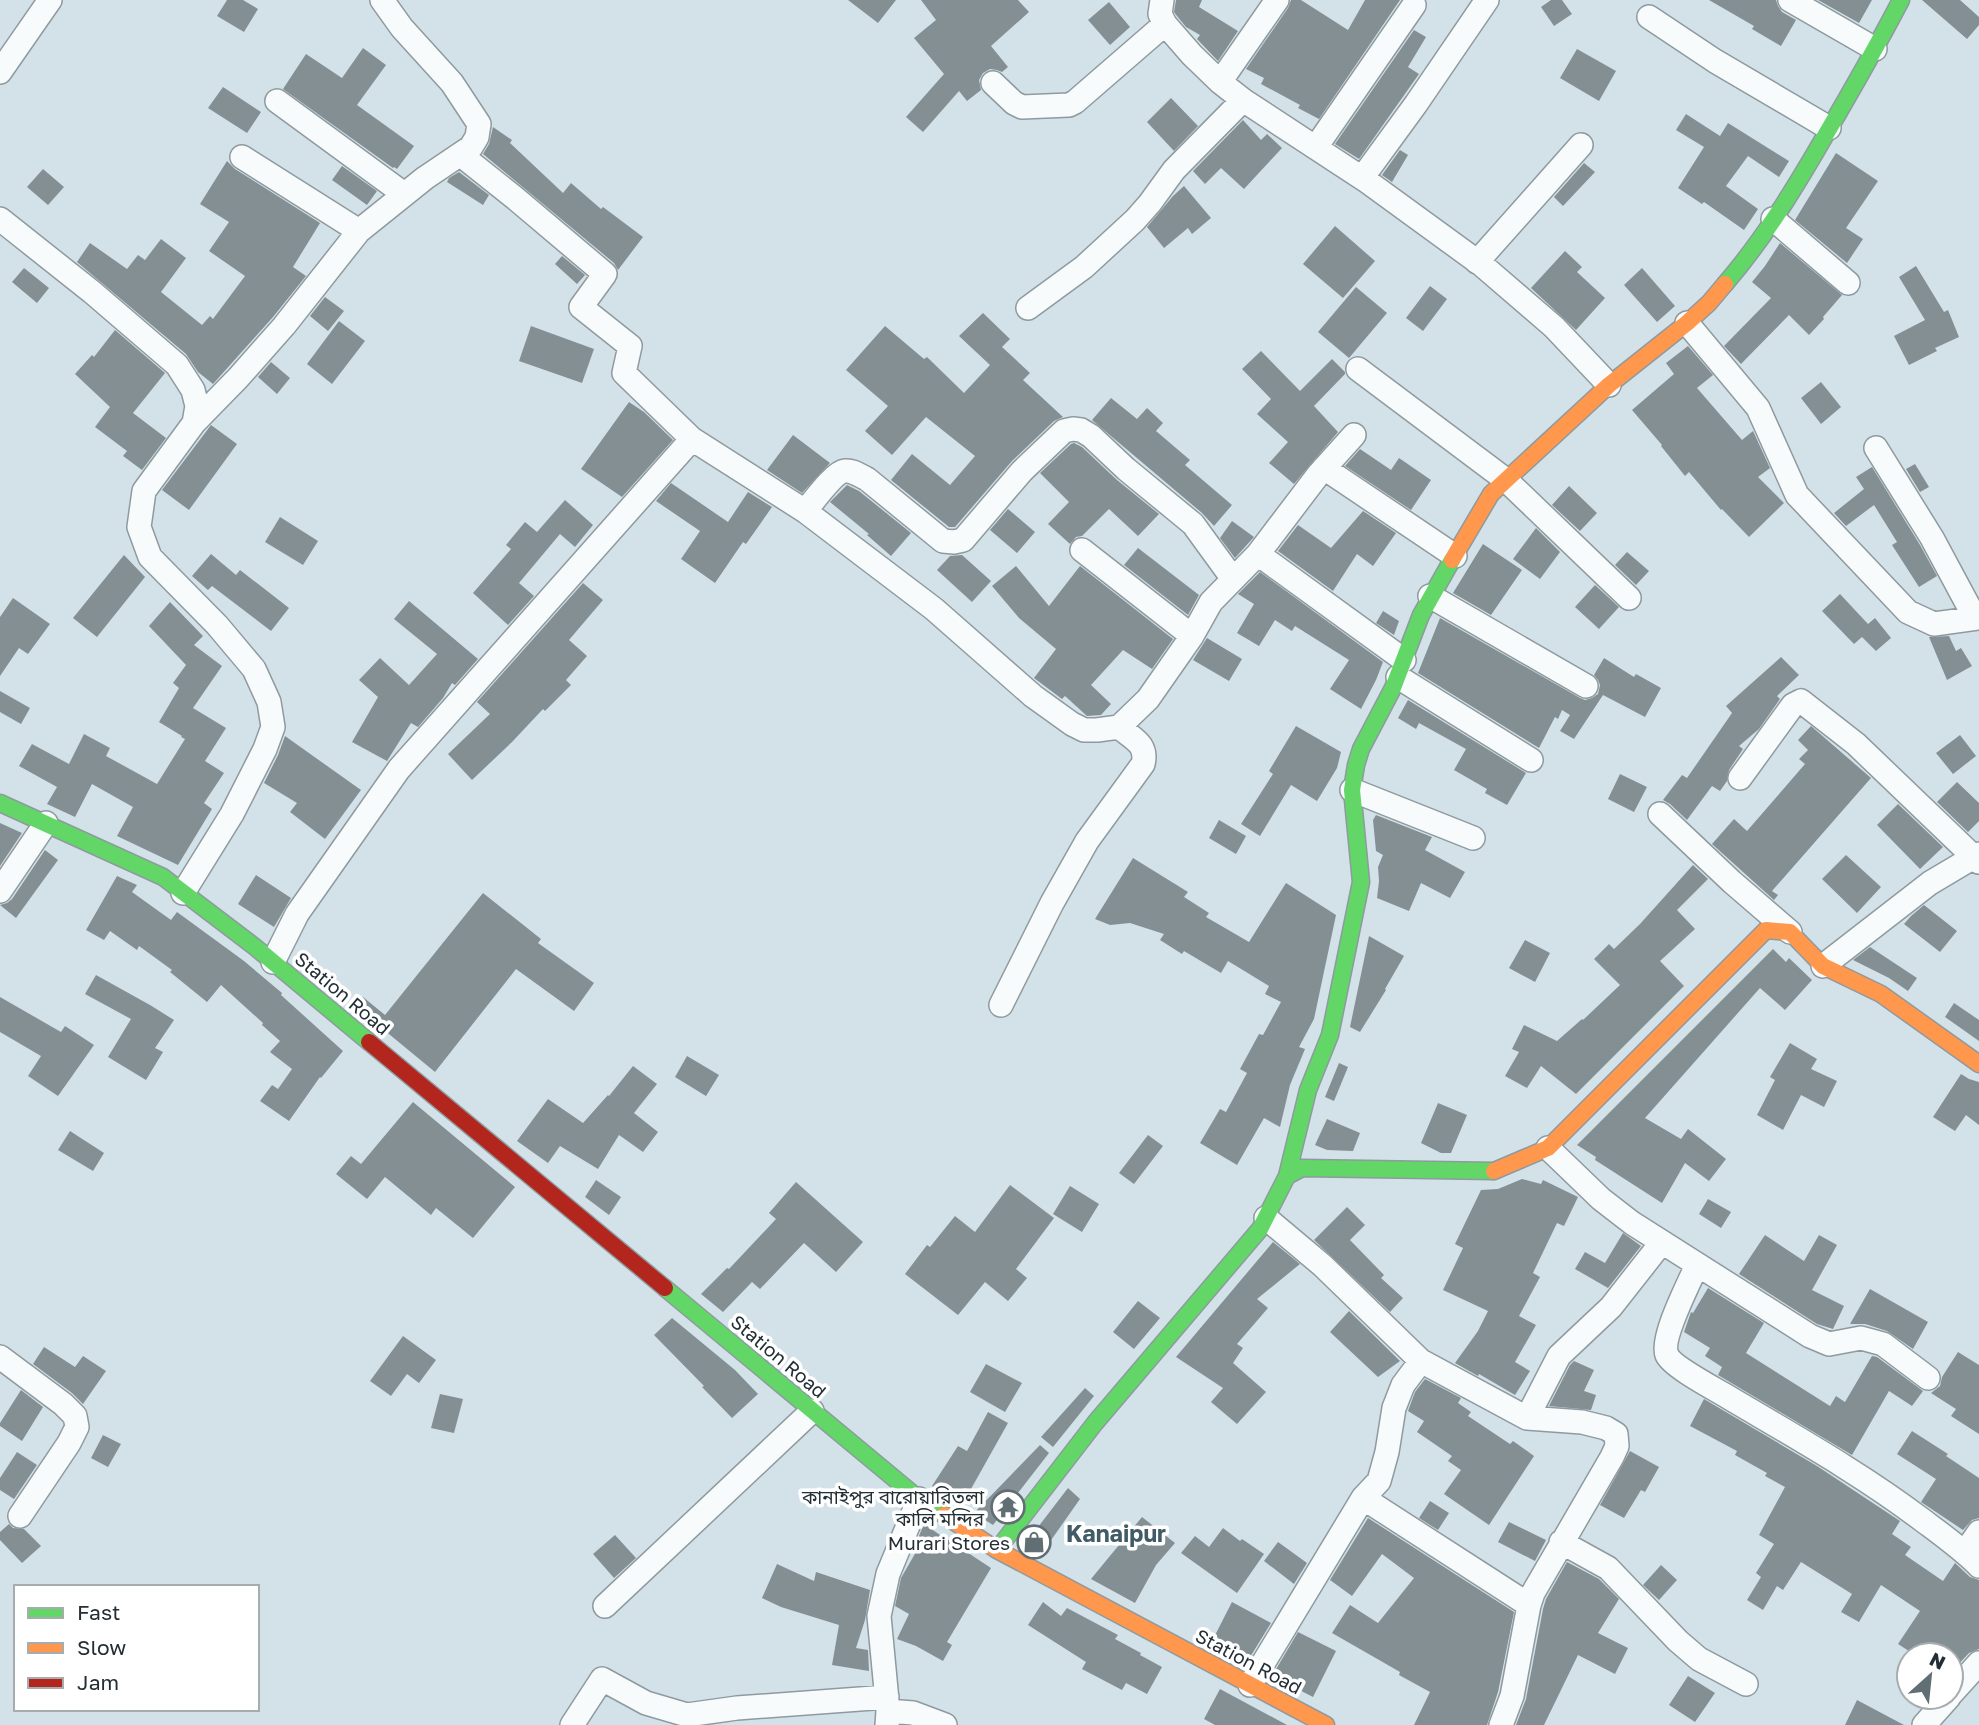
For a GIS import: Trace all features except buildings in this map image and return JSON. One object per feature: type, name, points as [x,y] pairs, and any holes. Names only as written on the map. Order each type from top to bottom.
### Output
[{"type":"street","points":[[0,72],[50,0]]},
{"type":"street","points":[[183,892],[232,814],[274,727],[269,702],[254,669],[217,625],[150,557],[139,527],[144,491],[194,423],[284,326],[359,231],[404,194],[471,147],[477,136],[479,124],[452,83],[402,29],[383,0]]},
{"type":"street","points":[[1162,0],[1160,15],[1165,24],[1220,82],[1362,178],[1477,262],[1554,327],[1609,385]]},
{"type":"street","points":[[1220,82],[1277,0]]},
{"type":"street","points":[[1362,178],[1487,0]]},
{"type":"street","points":[[1790,0],[1875,49]]},
{"type":"street","points":[[997,1550],[1095,1423],[1260,1229],[1287,1176],[1308,1090],[1330,1035],[1361,882],[1352,790],[1361,748],[1401,668],[1430,596],[1491,494],[1609,385],[1687,323],[1722,289],[1751,254],[1875,49],[1894,3]]},
{"type":"street","points":[[1317,147],[1414,5]]},
{"type":"street","points":[[1649,17],[1715,61],[1829,128]]},
{"type":"street","points":[[993,83],[1022,107],[1069,105],[1165,24]]},
{"type":"street","points":[[1027,308],[1084,267],[1135,220],[1174,170],[1243,100]]},
{"type":"street","points":[[277,101],[404,194]]},
{"type":"street","points":[[1477,262],[1580,145]]},
{"type":"street","points":[[461,155],[605,274],[581,307],[630,346],[624,373],[692,439],[804,511],[934,609],[1033,696],[1084,730],[1119,727],[1149,699],[1192,636],[1211,602],[1258,554],[1324,468],[1354,435]]},
{"type":"street","points":[[242,156],[359,231]]},
{"type":"street","points":[[0,219],[92,292],[177,365],[192,390],[197,406],[194,423]]},
{"type":"street","points":[[1773,219],[1848,283]]},
{"type":"street","points":[[1687,323],[1758,408],[1797,495],[1908,612],[1934,625],[1977,618],[1932,538],[1876,448]]},
{"type":"street","points":[[1358,369],[1506,480],[1629,598]]},
{"type":"street","points":[[804,511],[835,475],[844,471],[855,472],[943,541],[963,540],[1022,471],[1065,431],[1081,430],[1193,524],[1233,579]]},
{"type":"street","points":[[274,962],[297,914],[399,769],[692,439]]},
{"type":"street","points":[[1324,468],[1455,556]]},
{"type":"street","points":[[1082,551],[1192,636]]},
{"type":"street","points":[[1258,554],[1401,668],[1531,760]]},
{"type":"street","points":[[1430,596],[1586,686]]},
{"type":"street","points":[[1740,778],[1793,705],[1801,701],[1856,744],[1977,858],[1930,883],[1823,966]]},
{"type":"street","points":[[1001,1005],[1052,902],[1087,841],[1143,764],[1143,748],[1119,727]]},
{"type":"street","points":[[1352,790],[1473,838]]},
{"type":"street","name":"Station Road","points":[[0,803],[163,877],[183,892],[274,962],[919,1499],[997,1550],[1325,1725]]},
{"type":"street","points":[[1660,814],[1790,932],[1823,966],[1881,995],[1979,1064]]},
{"type":"street","points":[[0,891],[46,822]]},
{"type":"street","points":[[1287,1176],[1302,1168],[1492,1172],[1548,1148],[1766,930],[1790,932]]},
{"type":"street","points":[[1548,1148],[1601,1199],[1697,1265],[1810,1336],[1829,1345],[1861,1338],[1883,1343],[1928,1378]]},
{"type":"street","points":[[1266,1218],[1322,1265],[1421,1361],[1527,1418],[1582,1422],[1606,1428],[1616,1434],[1617,1446],[1612,1457],[1540,1577],[1529,1605],[1512,1696],[1501,1725]]},
{"type":"street","points":[[1527,1418],[1559,1356],[1611,1307],[1662,1242]]},
{"type":"street","points":[[1697,1265],[1671,1325],[1666,1345],[1670,1360],[1880,1488],[1972,1559],[1979,1532]]},
{"type":"street","points":[[0,1357],[63,1404],[75,1416],[77,1427],[20,1516]]},
{"type":"street","points":[[1250,1685],[1363,1498],[1379,1481],[1394,1408],[1403,1385],[1421,1361]]},
{"type":"street","points":[[605,1606],[812,1411]]},
{"type":"street","points":[[1363,1498],[1529,1605]]},
{"type":"street","points":[[887,1711],[879,1616],[888,1574],[919,1499]]},
{"type":"street","points":[[1561,1542],[1608,1568],[1678,1641],[1699,1659],[1746,1684]]},
{"type":"street","points":[[1965,1679],[1979,1663]]},
{"type":"street","points":[[572,1725],[602,1679],[646,1703],[687,1715],[737,1708],[887,1711],[913,1713],[945,1725]]},
{"type":"street","points":[[1924,1725],[1937,1711]]},
{"type":"traffic: fast","points":[[1725,284],[1789,197],[1901,0]]},
{"type":"traffic: fast","points":[[1287,1176],[1308,1090],[1330,1035],[1361,882],[1352,790],[1356,765],[1361,749],[1393,688],[1421,615],[1452,560]]},
{"type":"traffic: fast","points":[[0,803],[163,877],[255,947],[369,1042]]},
{"type":"traffic: fast","points":[[997,1550],[1095,1423],[1260,1229],[1287,1176],[1302,1168],[1494,1171]]},
{"type":"traffic: fast","points":[[665,1288],[919,1499],[944,1515]]},
{"type":"traffic: slow","points":[[1452,560],[1491,494],[1609,385],[1687,323],[1725,284]]},
{"type":"traffic: slow","points":[[1494,1171],[1548,1148],[1766,930],[1790,932],[1823,966],[1881,994],[1979,1064]]},
{"type":"traffic: slow","points":[[944,1515],[997,1550],[1326,1725]]},
{"type":"traffic: jam","points":[[369,1042],[665,1288]]},
{"type":"place","name":"কানাইপুর বারোয়ারিতলা কালি মন্দির","points":[[1008,1507]]},
{"type":"place","name":"Murari Stores","points":[[1034,1542]]},
{"type":"district","name":"Kanaipur","points":[[1116,1533]]}]
